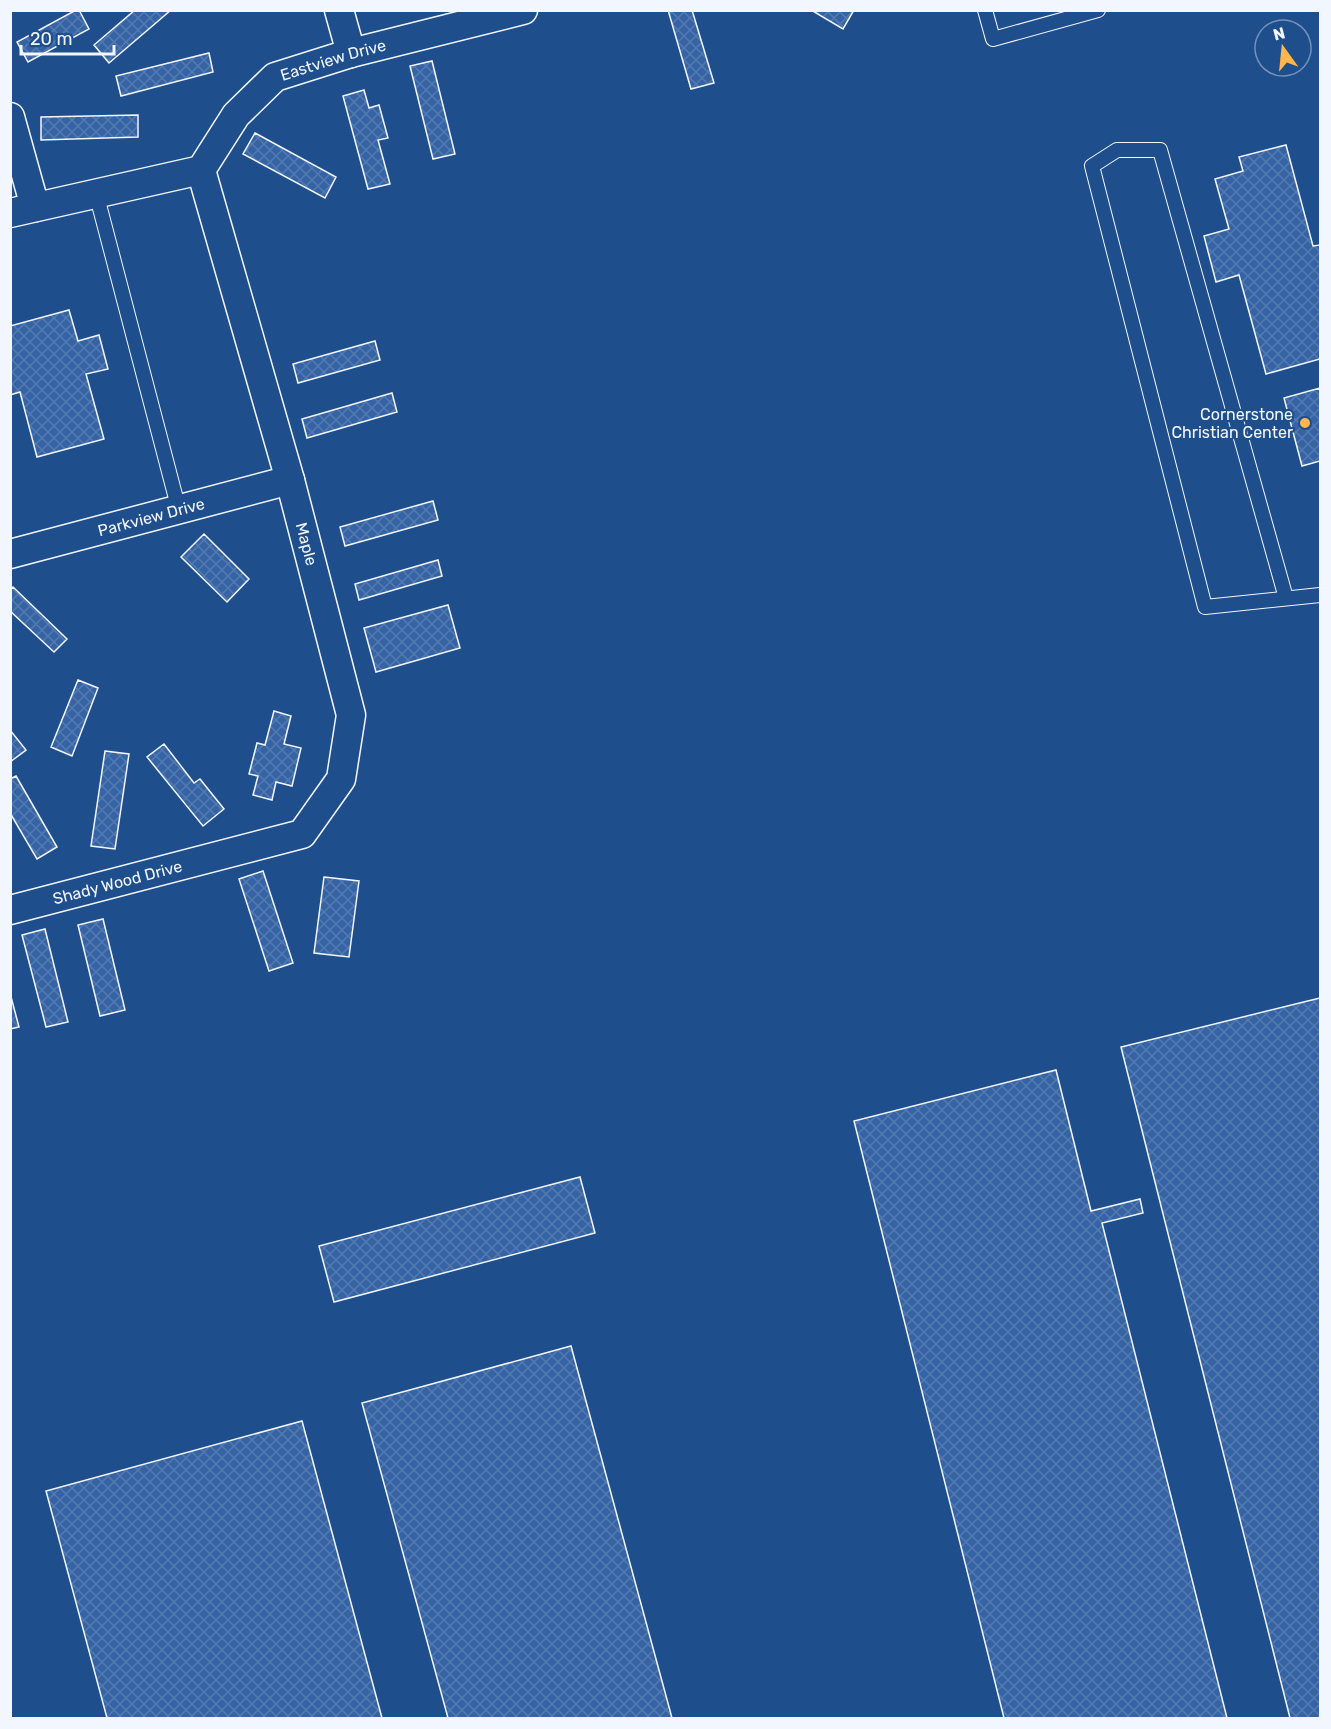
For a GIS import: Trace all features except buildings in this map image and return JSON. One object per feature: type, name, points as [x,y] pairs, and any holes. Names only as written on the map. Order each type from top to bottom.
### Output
[{"type":"street","points":[[339,10],[351,53]]},
{"type":"street","name":"Eastview Drive","points":[[201,170],[236,115],[275,77],[351,53],[523,10]]},
{"type":"street","points":[[10,117],[23,210],[201,170]]},
{"type":"street","name":"Maple","points":[[201,170],[290,480],[351,715],[341,779],[302,834],[225,854]]},
{"type":"street","name":"Parkview Drive","points":[[10,554],[290,480]]},
{"type":"street","name":"Shady Wood Drive","points":[[10,910],[225,854]]},
{"type":"lane","points":[[985,10],[993,39],[1098,10]]},
{"type":"lane","points":[[1286,598],[1160,150],[1117,150],[1092,166],[1205,607],[1320,595]]},
{"type":"lane","points":[[96,193],[179,510]]},
{"type":"place","name":"Cornerstone Christian Center","points":[[1305,423]]}]
